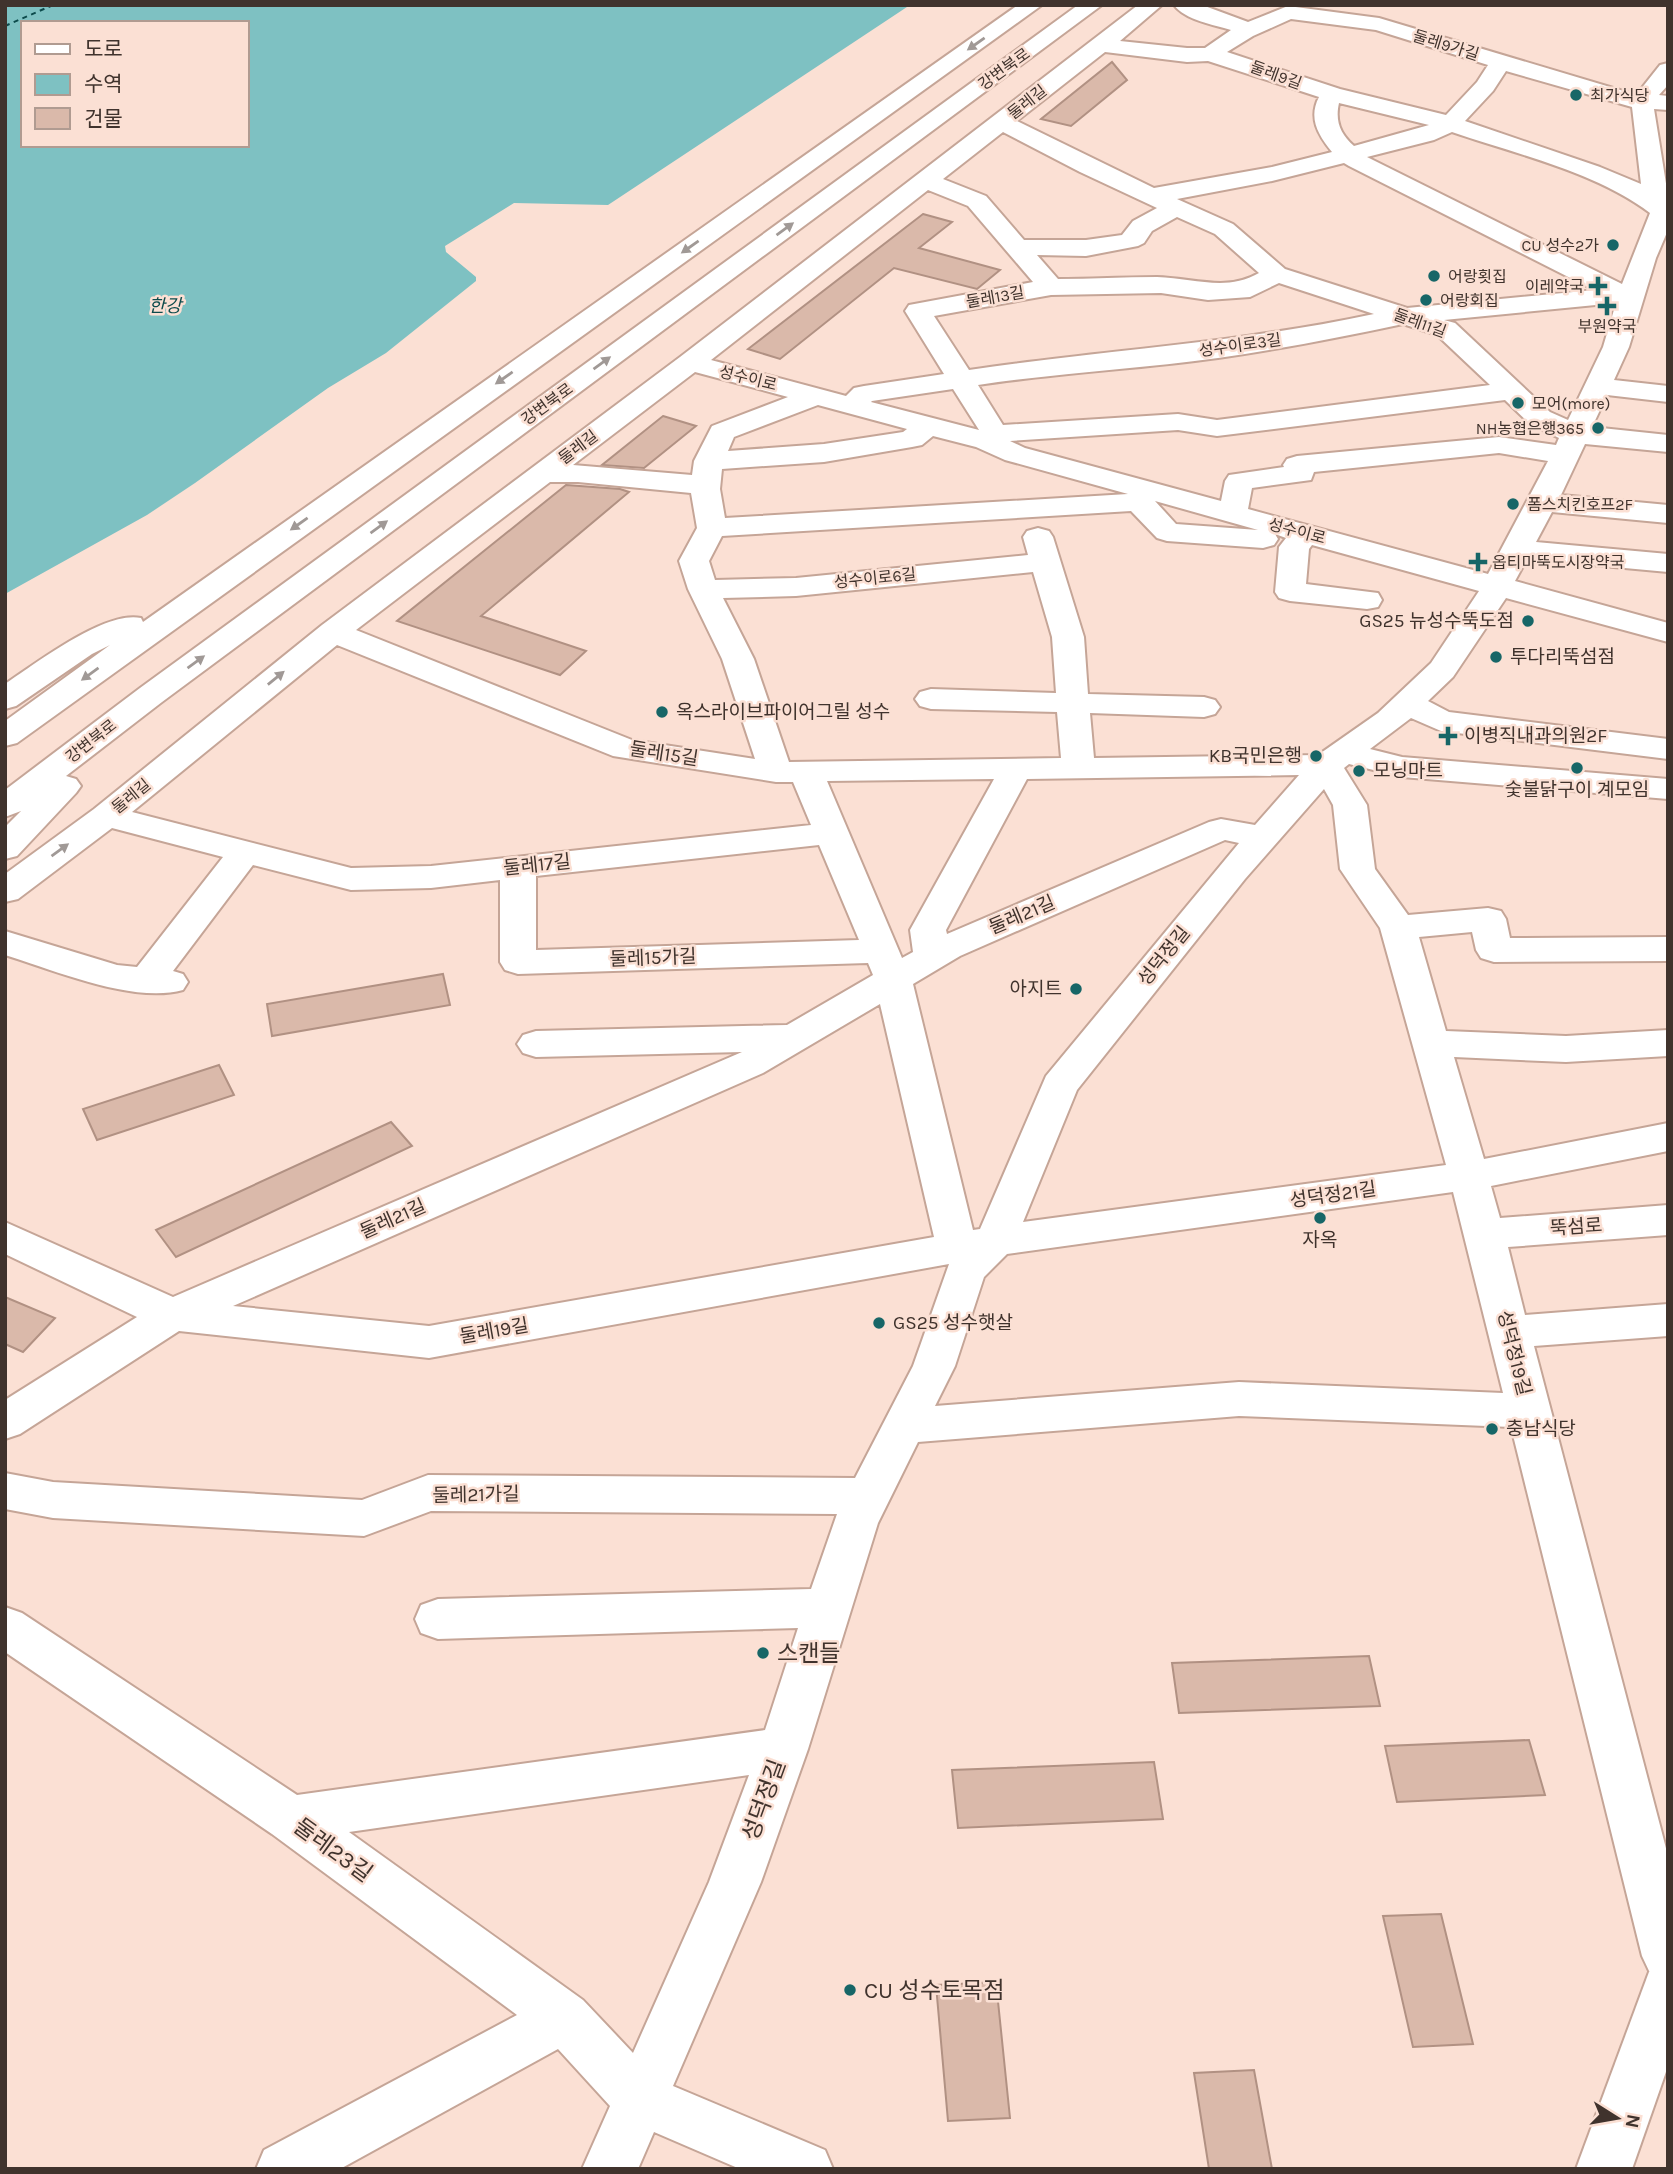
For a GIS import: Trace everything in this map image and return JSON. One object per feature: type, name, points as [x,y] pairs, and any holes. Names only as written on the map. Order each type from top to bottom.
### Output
[{"type":"main road","name":"강변북로","points":[[5,736],[205,591],[1032,5]]},
{"type":"main road","name":"강변북로","points":[[5,807],[151,695],[1092,5]]},
{"type":"main road","name":"둘레길","points":[[5,891],[106,816],[333,632],[690,363],[1152,5]]},
{"type":"main road","points":[[1184,5],[1205,15],[1249,29]]},
{"type":"main road","name":"둘레9가길","points":[[1210,54],[1249,29],[1294,9],[1379,24],[1586,89],[1655,102]]},
{"type":"main road","name":"둘레9길","points":[[1099,45],[1187,55],[1210,54],[1332,94],[1450,124],[1592,173],[1640,193],[1666,213]]},
{"type":"main road","points":[[1151,196],[1272,174],[1426,135],[1450,124],[1485,86],[1501,62]]},
{"type":"main road","points":[[1666,213],[1654,193],[1643,122],[1668,71]]},
{"type":"main road","points":[[1332,94],[1325,106],[1325,122],[1328,132],[1349,155],[1385,177],[1638,287]]},
{"type":"main road","name":"둘레11길","points":[[1002,122],[1088,167],[1224,229],[1276,274],[1446,329],[1569,445]]},
{"type":"main road","name":"둘레13길","points":[[927,181],[977,201],[1051,287],[918,311],[999,443]]},
{"type":"main road","points":[[1018,247],[1086,248],[1129,241],[1142,226],[1174,208]]},
{"type":"main road","name":"성덕정길","points":[[610,2169],[735,1882],[783,1749],[855,1522],[934,1366],[976,1245],[1060,1084],[1263,837],[1335,759],[1390,720],[1442,670],[1497,585],[1542,502],[1616,347],[1638,287],[1643,258],[1666,213]]},
{"type":"main road","points":[[1051,287],[1161,285],[1208,292],[1250,289],[1276,274]]},
{"type":"main road","name":"성수이로3길","points":[[852,405],[864,394],[961,379],[1229,348],[1316,335],[1403,316],[1638,287]]},
{"type":"main road","name":"성수이로","points":[[690,363],[999,443],[1143,496],[1233,513],[1300,540],[1497,585],[1668,633]]},
{"type":"main road","points":[[1597,386],[1668,394]]},
{"type":"main road","points":[[1078,768],[1068,637],[1029,509],[999,443],[1178,422],[1217,428],[1511,391]]},
{"type":"main road","points":[[817,396],[722,432],[705,473],[712,528],[694,561],[703,589],[791,772],[832,833],[888,965],[976,1245]]},
{"type":"main road","points":[[1273,421],[1304,478],[1360,483]]},
{"type":"main road","points":[[541,474],[705,473],[912,439],[928,426]]},
{"type":"main road","points":[[1233,513],[1239,481],[1299,470],[1499,445],[1668,444]]},
{"type":"main road","points":[[712,528],[1029,509],[1143,496],[1167,532],[1300,540],[1290,592],[1367,600]]},
{"type":"main road","points":[[1542,502],[1668,514]]},
{"type":"main road","points":[[1517,549],[1668,563]]},
{"type":"main road","name":"성수이로6길","points":[[703,589],[796,587],[1046,562]]},
{"type":"main road","points":[[5,699],[80,647],[205,591]]},
{"type":"main road","name":"둘레15길","points":[[333,632],[625,749],[791,772],[1078,768],[1335,759],[1668,789]]},
{"type":"main road","points":[[5,848],[151,695]]},
{"type":"main road","points":[[931,699],[1205,707]]},
{"type":"main road","points":[[1407,704],[1441,721],[1668,749]]},
{"type":"main road","name":"성덕정19길","points":[[1335,759],[1350,805],[1358,869],[1398,927],[1469,1176],[1668,1956]]},
{"type":"main road","points":[[932,956],[928,930],[1016,769]]},
{"type":"main road","name":"둘레17길","points":[[106,816],[351,879],[431,877],[832,833]]},
{"type":"main road","name":"둘레21길","points":[[5,1422],[172,1315],[750,1064],[793,1038],[888,965],[932,956],[1221,829],[1263,837]]},
{"type":"main road","points":[[5,943],[115,976],[159,981],[245,852]]},
{"type":"main road","name":"둘레15가길","points":[[517,868],[518,962],[888,965]]},
{"type":"main road","points":[[1398,927],[1488,919],[1494,950],[1668,948]]},
{"type":"main road","name":"둘레21길","points":[[536,1044],[793,1038]]},
{"type":"main road","points":[[1431,1043],[1566,1049],[1668,1043]]},
{"type":"main road","name":"성덕정21길","points":[[976,1245],[1469,1176],[1668,1136]]},
{"type":"main road","name":"뚝섬로","points":[[1484,1234],[1668,1220]]},
{"type":"main road","name":"둘레19길","points":[[5,1237],[172,1315],[429,1342],[976,1245]]},
{"type":"main road","points":[[1509,1332],[1668,1320]]},
{"type":"main road","points":[[903,1426],[1239,1399],[1529,1411]]},
{"type":"main road","name":"둘레21가길","points":[[5,1492],[53,1500],[365,1518],[428,1493],[868,1496]]},
{"type":"main road","points":[[438,1619],[829,1608]]},
{"type":"main road","name":"둘레23길","points":[[5,1627],[290,1818],[564,2018],[640,2099]]},
{"type":"main road","points":[[290,1818],[783,1749]]},
{"type":"main road","points":[[1604,2169],[1668,1989]]},
{"type":"main road","points":[[284,2169],[564,2018]]},
{"type":"main road","points":[[640,2099],[805,2169]]},
{"type":"water","name":"한강","points":[[5,5],[910,5],[608,205],[514,203],[445,246],[446,252],[476,277],[476,281],[386,353],[328,388],[147,515],[5,594]]},
{"type":"building","points":[[1112,62],[1127,80],[1071,126],[1041,119]]},
{"type":"building","points":[[923,214],[952,222],[919,248],[1000,270],[977,289],[894,268],[780,359],[748,349]]},
{"type":"building","points":[[663,416],[696,426],[644,468],[602,465]]},
{"type":"building","points":[[566,485],[629,492],[481,616],[586,651],[560,675],[397,621]]},
{"type":"building","points":[[443,974],[450,1005],[272,1036],[267,1004]]},
{"type":"building","points":[[219,1065],[234,1095],[97,1140],[83,1109]]},
{"type":"building","points":[[391,1122],[412,1146],[176,1257],[156,1230]]},
{"type":"building","points":[[5,1297],[55,1318],[23,1352],[5,1344]]},
{"type":"building","points":[[1369,1656],[1380,1706],[1179,1713],[1172,1663]]},
{"type":"building","points":[[1529,1740],[1545,1795],[1397,1802],[1385,1746]]},
{"type":"building","points":[[1154,1762],[1163,1819],[958,1828],[952,1770]]},
{"type":"building","points":[[1441,1914],[1473,2044],[1413,2047],[1383,1916]]},
{"type":"building","points":[[996,1982],[1010,2118],[948,2121],[936,1985]]},
{"type":"building","points":[[1254,2070],[1272,2169],[1209,2169],[1194,2073]]},
{"type":"ferry route","points":[[5,26],[53,5]]},
{"type":"place","name":"최가식당","points":[[1576,95]]},
{"type":"place","name":"CU 성수2가","points":[[1613,245]]},
{"type":"place","name":"어랑횟집","points":[[1434,276]]},
{"type":"place","name":"이레약국","points":[[1598,286]]},
{"type":"place","name":"어랑회집","points":[[1426,300]]},
{"type":"place","name":"부원약국","points":[[1607,306]]},
{"type":"place","name":"모어(more)","points":[[1518,403]]},
{"type":"place","name":"NH농협은행365","points":[[1598,428]]},
{"type":"place","name":"폼스치킨호프2F","points":[[1513,504]]},
{"type":"place","name":"옵티마뚝도시장약국","points":[[1478,562]]},
{"type":"place","name":"GS25 뉴성수뚝도점","points":[[1528,621]]},
{"type":"place","name":"투다리뚝섬점","points":[[1496,657]]},
{"type":"place","name":"옥스라이브파이어그릴 성수","points":[[662,712]]},
{"type":"place","name":"이병직내과의원2F","points":[[1448,736]]},
{"type":"place","name":"KB국민은행","points":[[1316,756]]},
{"type":"place","name":"숯불닭구이 계모임","points":[[1577,768]]},
{"type":"place","name":"모닝마트","points":[[1359,771]]},
{"type":"place","name":"아지트","points":[[1076,989]]},
{"type":"place","name":"자옥","points":[[1320,1218]]},
{"type":"place","name":"GS25 성수햇살","points":[[879,1323]]},
{"type":"place","name":"충남식당","points":[[1492,1429]]},
{"type":"place","name":"스캔들","points":[[763,1653]]},
{"type":"place","name":"CU 성수토목점","points":[[850,1990]]}]
